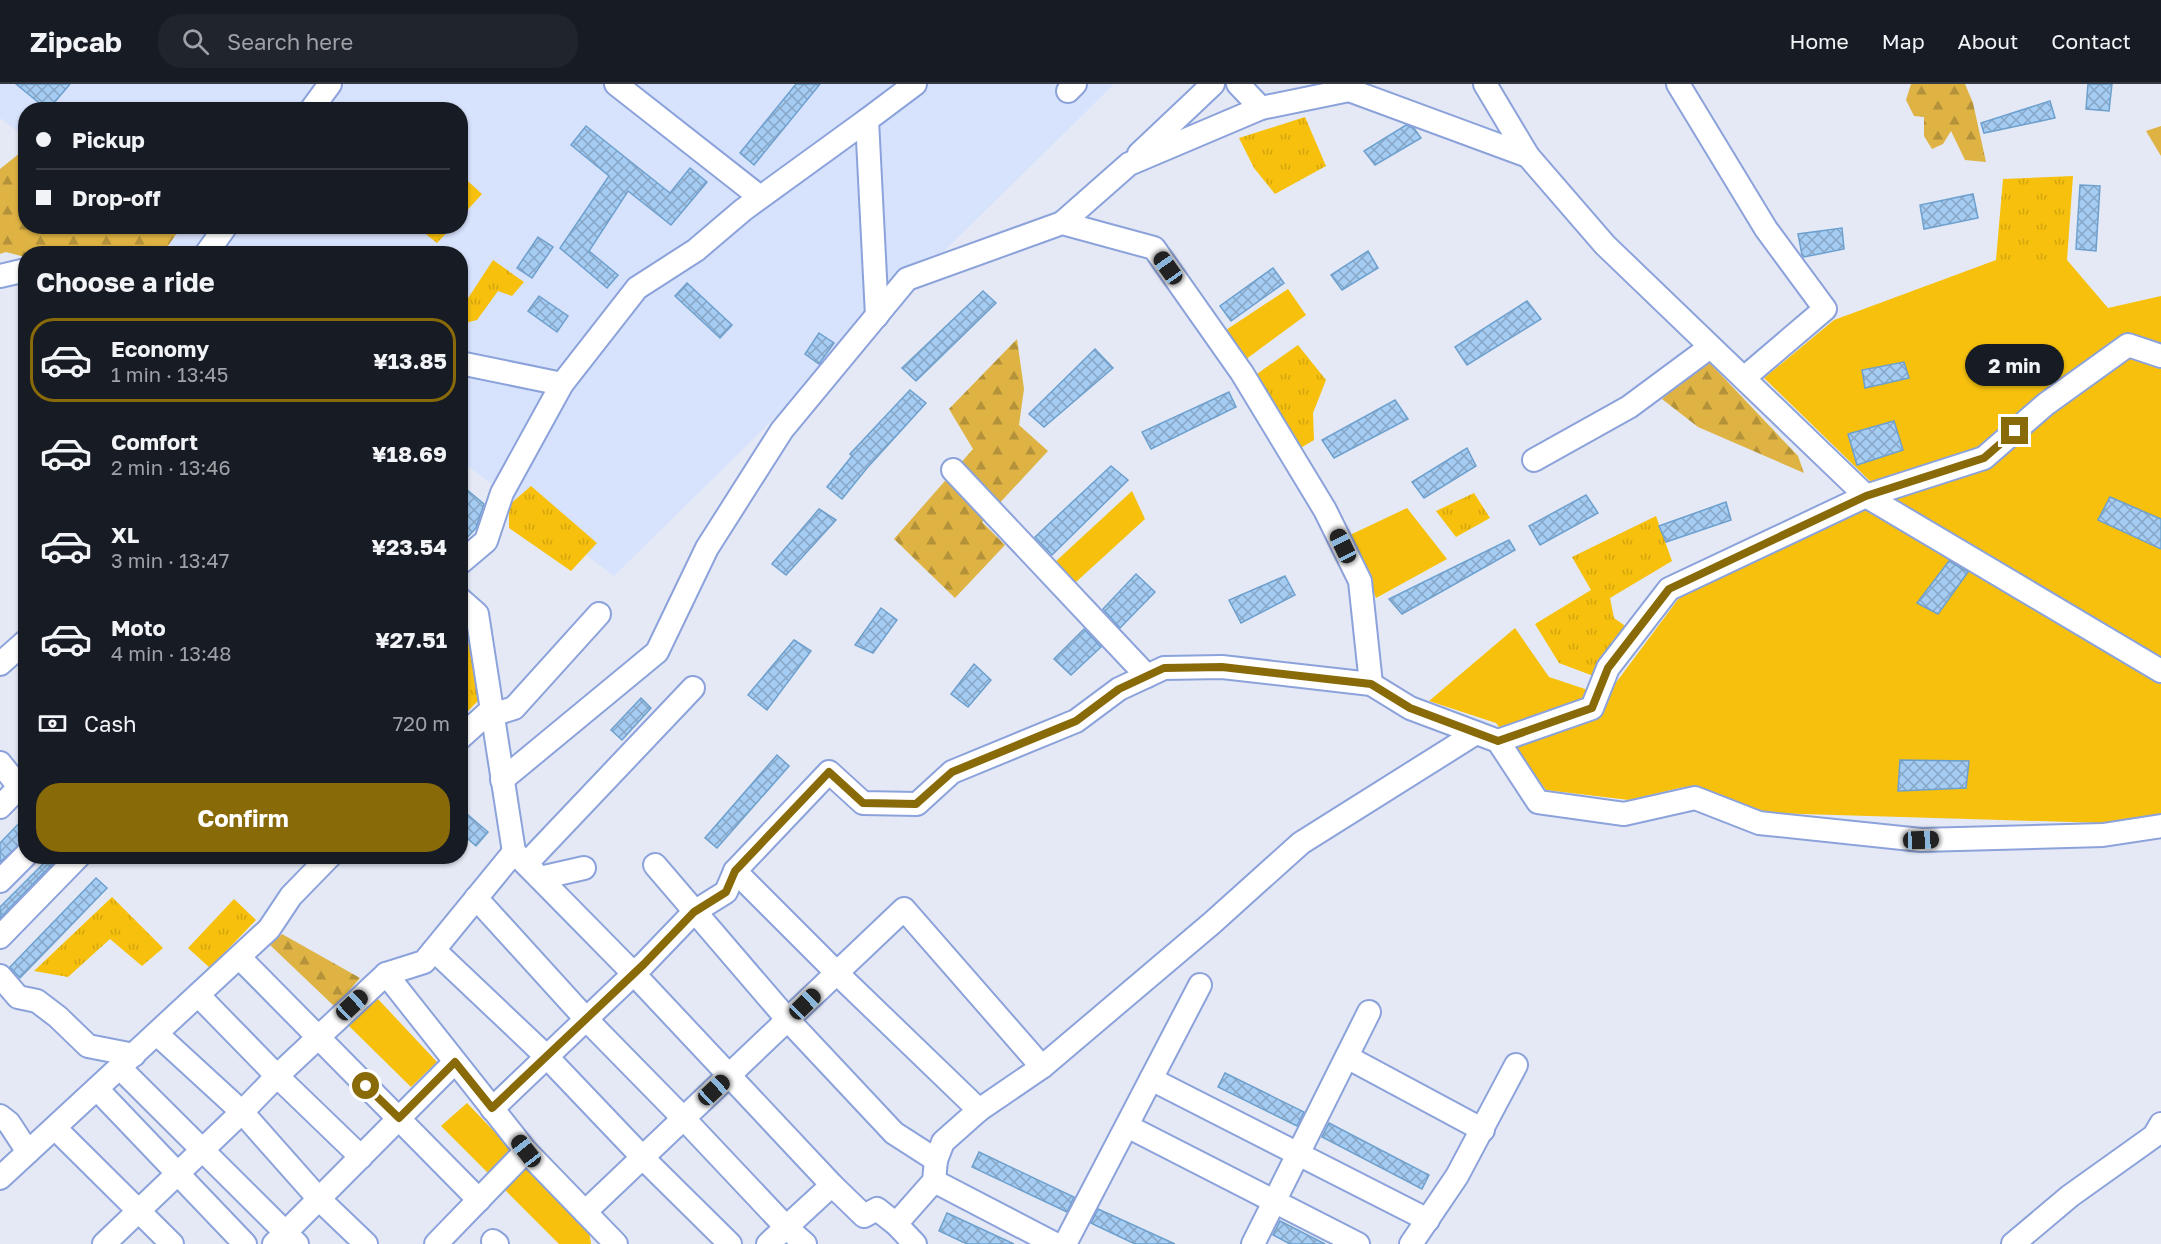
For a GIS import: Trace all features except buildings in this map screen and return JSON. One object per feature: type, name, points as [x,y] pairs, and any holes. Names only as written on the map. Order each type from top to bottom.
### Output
[{"type":"street","points":[[317,102],[330,84]]},
{"type":"street","points":[[616,84],[760,198]]},
{"type":"street","points":[[468,556],[486,541],[502,493],[562,384],[637,288],[696,250],[760,198],[915,84]]},
{"type":"street","points":[[502,780],[657,652],[707,548],[782,429],[908,279],[1062,223],[1129,164],[1213,84]]},
{"type":"street","points":[[1238,84],[1261,108]]},
{"type":"street","points":[[1485,84],[1528,156],[1605,245],[1866,496],[2161,671]]},
{"type":"street","points":[[1678,84],[1766,229],[1825,309],[1744,378]]},
{"type":"street","points":[[1129,164],[1261,108],[1349,90],[1528,156]]},
{"type":"street","points":[[867,120],[876,316]]},
{"type":"street","points":[[1062,223],[1154,248],[1242,373],[1325,510],[1360,581],[1371,684]]},
{"type":"street","points":[[0,276],[18,272]]},
{"type":"street","points":[[1498,741],[1592,708],[1608,668],[1669,589],[1866,496],[1984,458],[2046,404],[2128,345],[2161,356]]},
{"type":"street","points":[[1534,460],[1629,407],[1710,346]]},
{"type":"street","points":[[468,365],[562,384]]},
{"type":"street","points":[[953,470],[1147,676]]},
{"type":"street","points":[[468,607],[477,615],[502,780],[520,858],[634,974],[832,1185],[864,1216],[877,1209],[896,1224],[915,1244]]},
{"type":"street","points":[[468,732],[492,712],[514,708],[599,614]]},
{"type":"street","points":[[0,664],[18,648]]},
{"type":"street","points":[[492,1108],[634,974],[694,912],[726,892],[735,871],[829,772],[863,803],[916,804],[952,772],[1076,721],[1119,689],[1164,668],[1222,667],[1371,684],[1410,708],[1498,741],[1538,802],[1624,814],[1695,798],[1760,823],[1921,840],[2103,835],[2161,826]]},
{"type":"street","points":[[104,1244],[386,974],[424,962],[476,898],[520,858],[693,688]]},
{"type":"street","points":[[896,1224],[935,1171],[943,1142],[979,1110],[1042,1067],[1212,923],[1301,843],[1476,733]]},
{"type":"street","points":[[0,763],[18,782]]},
{"type":"street","points":[[0,807],[18,791]]},
{"type":"street","points":[[520,858],[540,878],[584,868]]},
{"type":"street","points":[[0,882],[18,863]]},
{"type":"street","points":[[0,937],[71,864]]},
{"type":"street","points":[[0,1178],[269,929],[291,896],[322,864]]},
{"type":"street","points":[[655,865],[788,1020],[894,1133],[935,1171],[1055,1244]]},
{"type":"street","points":[[735,871],[837,974],[979,1110]]},
{"type":"street","points":[[476,898],[586,1019],[805,1244]]},
{"type":"street","points":[[585,1212],[904,909],[1042,1067]]},
{"type":"street","points":[[434,950],[547,1057],[730,1244]]},
{"type":"street","points":[[239,957],[479,1200]]},
{"type":"street","points":[[386,974],[526,1151],[585,1212],[606,1241]]},
{"type":"street","points":[[0,976],[18,997],[37,1001],[58,1017],[88,1046],[127,1062],[201,1151],[286,1240],[319,1199],[455,1062]]},
{"type":"street","points":[[1065,1244],[1200,985]]},
{"type":"street","points":[[198,995],[361,1157]]},
{"type":"street","points":[[1253,1244],[1369,1012]]},
{"type":"street","points":[[156,1034],[242,1112],[319,1199],[366,1244]]},
{"type":"street","points":[[1347,1057],[1483,1130]]},
{"type":"street","points":[[1411,1244],[1457,1176],[1516,1065]]},
{"type":"street","points":[[1151,1079],[1428,1220]]},
{"type":"street","points":[[97,1089],[245,1244]]},
{"type":"street","points":[[0,1116],[9,1123],[28,1152]]},
{"type":"street","points":[[2013,1244],[2070,1196],[2154,1136],[2161,1124]]},
{"type":"street","points":[[1126,1126],[1358,1244]]},
{"type":"street","points":[[55,1128],[172,1244]]},
{"type":"street","points":[[436,1244],[526,1151]]},
{"type":"street","points":[[768,1244],[832,1185]]},
{"type":"shaded area","points":[[0,84],[1114,84],[614,576],[468,466],[468,246],[171,246],[155,234],[468,234],[468,102],[18,102],[18,132],[0,118]]},
{"type":"green space","points":[[1911,84],[1965,84],[1973,103],[1986,162],[1965,160],[1951,131],[1943,144],[1932,149],[1924,136],[1924,117],[1914,116],[1906,100]]},
{"type":"green space","points":[[1305,117],[1326,166],[1275,194],[1254,168],[1239,138]]},
{"type":"green space","points":[[2161,126],[2161,156],[2146,131]]},
{"type":"green space","points":[[18,155],[18,234],[176,234],[168,246],[18,246],[18,255],[6,252],[0,254],[0,169]]},
{"type":"green space","points":[[2073,176],[2067,260],[1996,260],[2003,179]]},
{"type":"green space","points":[[468,181],[482,194],[468,209]]},
{"type":"green space","points":[[426,234],[445,234],[437,243]]},
{"type":"green space","points":[[493,260],[524,282],[512,296],[498,291],[477,320],[468,322],[468,298]]},
{"type":"green space","points":[[1996,260],[2067,260],[2108,308],[2161,296],[2161,814],[2103,823],[1770,813],[1684,787],[1629,800],[1546,790],[1496,723],[1429,701],[1515,628],[1549,677],[1606,696],[1679,598],[1873,484],[1764,378],[1834,320]]},
{"type":"green space","points":[[1288,289],[1306,315],[1245,360],[1223,332]]},
{"type":"green space","points":[[1017,339],[1024,389],[1019,425],[1048,451],[982,522],[1005,545],[955,598],[894,539],[973,449],[949,409]]},
{"type":"green space","points":[[1298,345],[1326,380],[1313,413],[1314,440],[1299,449],[1254,376]]},
{"type":"green space","points":[[1706,359],[1798,456],[1804,473],[1698,427],[1662,399]]},
{"type":"green space","points":[[531,486],[597,543],[571,571],[509,528],[509,505]]},
{"type":"green space","points":[[1132,491],[1145,519],[1076,582],[1054,563]]},
{"type":"green space","points":[[1474,493],[1490,518],[1456,537],[1436,511]]},
{"type":"green space","points":[[1407,508],[1447,559],[1376,598],[1350,535]]},
{"type":"green space","points":[[1656,516],[1672,561],[1610,598],[1614,618],[1628,628],[1596,677],[1559,663],[1535,624],[1591,590],[1572,557]]},
{"type":"green space","points":[[473,639],[482,697],[468,711],[468,644]]},
{"type":"green space","points":[[112,897],[163,948],[142,966],[110,939],[68,977],[34,971]]},
{"type":"green space","points":[[234,899],[256,920],[210,968],[188,948]]},
{"type":"green space","points":[[282,934],[360,978],[335,1007],[270,945]]},
{"type":"green space","points":[[377,998],[437,1062],[411,1087],[348,1025]]},
{"type":"green space","points":[[467,1103],[589,1231],[591,1244],[559,1244],[441,1126]]},
{"type":"route","points":[[366,1086],[399,1118],[455,1062],[492,1108],[644,964],[694,912],[726,892],[735,871],[829,772],[863,803],[916,804],[952,772],[1076,721],[1119,689],[1164,668],[1222,667],[1371,684],[1410,708],[1498,741],[1592,708],[1608,668],[1669,589],[1866,496],[1984,458],[2015,431]]}]
